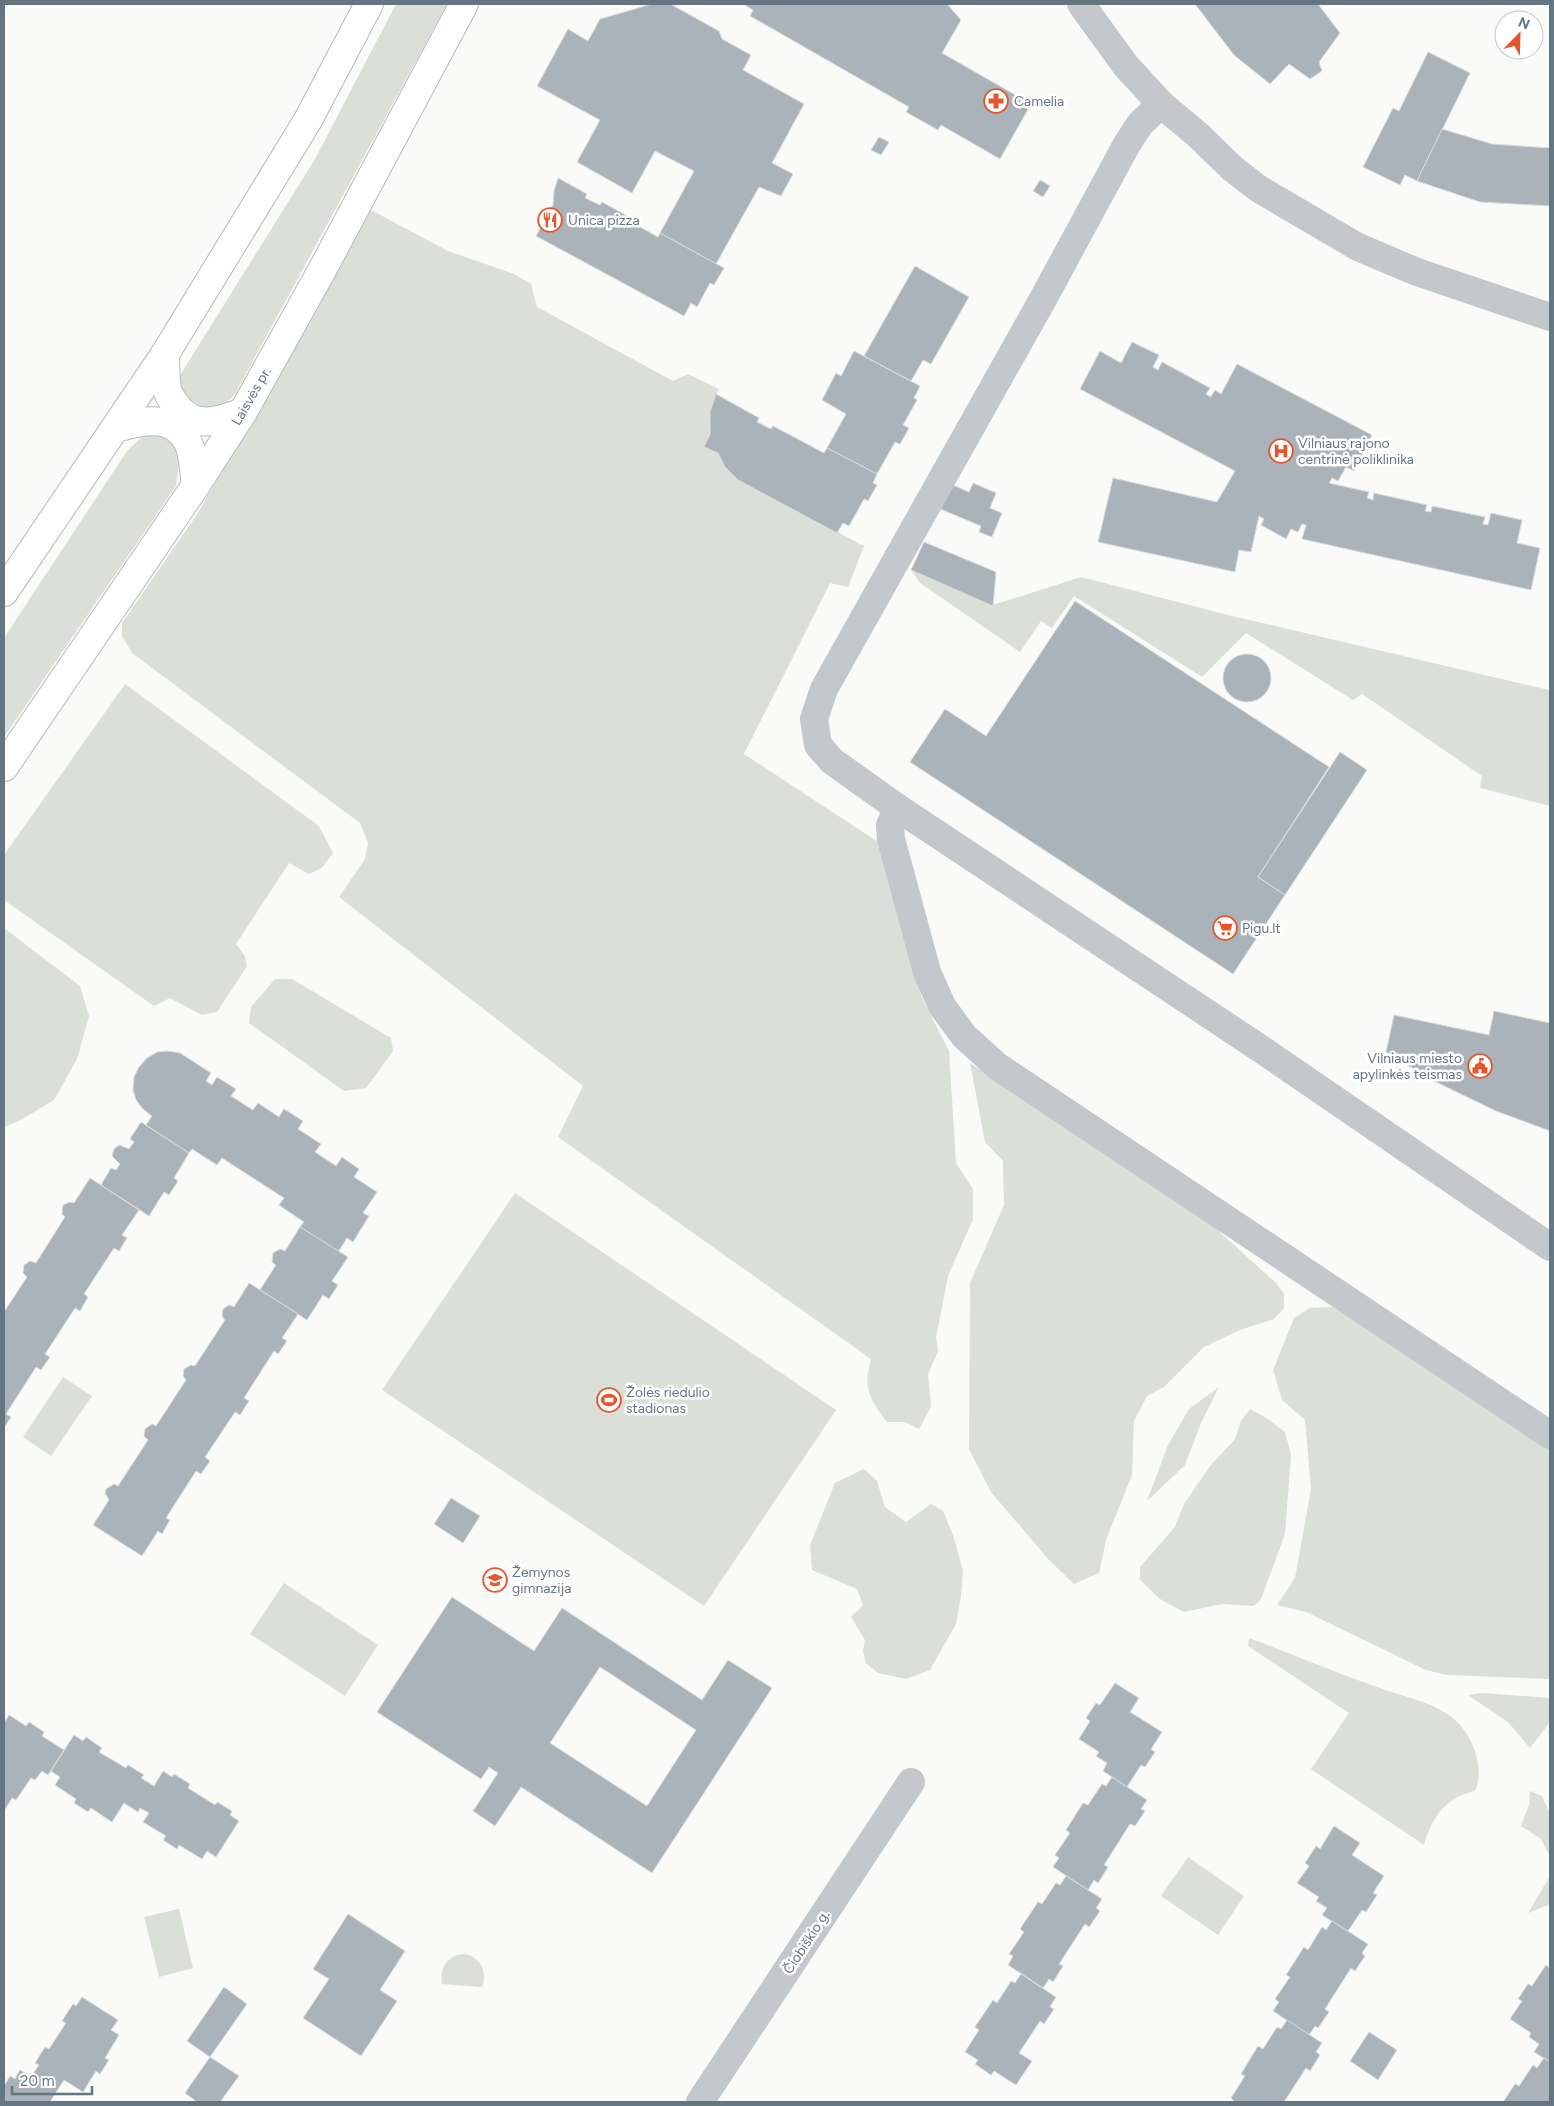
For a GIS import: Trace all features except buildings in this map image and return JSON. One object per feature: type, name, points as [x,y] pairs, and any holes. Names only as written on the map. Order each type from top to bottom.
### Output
[{"type":"main road","points":[[4,592],[165,354],[308,120],[369,4]]},
{"type":"main road","name":"Laisvės pr.","points":[[4,767],[196,485],[243,412],[321,272],[464,4]]},
{"type":"main road","points":[[165,354],[168,391],[173,402],[184,415],[196,421],[212,422],[243,412]]},
{"type":"main road","points":[[116,428],[149,420],[160,420],[173,427],[183,436],[191,450],[196,485]]},
{"type":"street","points":[[1081,4],[1126,66],[1161,104],[1200,136],[1233,169],[1259,189],[1358,248],[1417,272],[1550,317]]},
{"type":"street","points":[[1161,104],[1140,124],[1127,144],[1044,299],[824,689],[814,720],[818,745],[832,761],[898,808],[1253,1043],[1550,1247]]},
{"type":"street","points":[[898,808],[890,825],[891,839],[927,972],[942,1006],[971,1042],[997,1066],[1550,1435]]},
{"type":"street","name":"Čiobiškio g.","points":[[700,2102],[911,1782]]},
{"type":"shaded area","points":[[396,4],[447,4],[235,394],[222,407],[203,411],[183,400],[177,380],[315,159]]},
{"type":"shaded area","points":[[371,210],[448,251],[514,274],[531,284],[537,307],[673,381],[688,374],[719,389],[711,411],[708,439],[705,447],[718,453],[725,467],[738,480],[864,546],[848,587],[830,583],[744,754],[878,842],[922,998],[949,1051],[956,1163],[973,1189],[973,1219],[948,1276],[936,1337],[938,1351],[928,1374],[931,1407],[919,1429],[905,1422],[887,1422],[881,1414],[869,1393],[868,1378],[871,1359],[558,1137],[583,1086],[339,897],[365,859],[368,843],[360,823],[132,653],[122,636],[122,623],[196,516]]},
{"type":"shaded area","points":[[145,434],[157,434],[174,442],[180,458],[176,486],[4,737],[4,638],[127,451]]},
{"type":"shaded area","points":[[911,570],[993,605],[1081,577],[1228,615],[1549,690],[1550,806],[1480,788],[1482,776],[1362,694],[1353,700],[1246,633],[1202,677],[1074,596],[1052,628],[1041,621],[1020,652],[920,583]]},
{"type":"shaded area","points":[[125,684],[319,826],[333,853],[322,868],[309,874],[289,863],[236,944],[245,956],[247,966],[217,1012],[202,1015],[170,998],[154,1006],[4,900],[4,855]]},
{"type":"shaded area","points":[[4,928],[80,986],[89,1016],[77,1059],[54,1100],[19,1121],[4,1127]]},
{"type":"shaded area","points":[[275,979],[292,979],[391,1038],[393,1051],[366,1088],[344,1091],[249,1023],[251,1007]]},
{"type":"shaded area","points":[[970,1063],[1202,1216],[1276,1283],[1284,1294],[1284,1308],[1274,1319],[1240,1330],[1204,1347],[1164,1387],[1147,1396],[1134,1421],[1132,1475],[1106,1540],[1099,1573],[1074,1584],[1049,1560],[991,1492],[969,1449],[970,1283],[1004,1205],[1003,1161],[985,1142]]},
{"type":"shaded area","name":"Žolės riedulio stadionas","points":[[515,1193],[836,1410],[704,1606],[382,1390]]},
{"type":"shaded area","points":[[1332,1307],[1475,1394],[1550,1444],[1550,1679],[1447,1675],[1426,1670],[1306,1612],[1277,1605],[1295,1578],[1311,1489],[1305,1420],[1282,1400],[1273,1370],[1294,1318],[1310,1308]]},
{"type":"shaded area","points":[[63,1377],[92,1396],[51,1456],[23,1437]]},
{"type":"shaded area","points":[[1219,1387],[1201,1423],[1185,1465],[1147,1501],[1168,1445],[1189,1409]]},
{"type":"shaded area","points":[[1250,1409],[1265,1417],[1285,1432],[1291,1454],[1285,1534],[1261,1599],[1254,1606],[1222,1604],[1184,1612],[1160,1599],[1140,1580],[1140,1567],[1175,1527],[1184,1504],[1210,1466],[1235,1439],[1241,1421]]},
{"type":"shaded area","points":[[864,1469],[877,1481],[885,1507],[906,1522],[931,1504],[943,1511],[953,1535],[963,1571],[956,1624],[930,1670],[906,1679],[878,1673],[866,1663],[863,1651],[865,1640],[851,1617],[863,1605],[857,1589],[812,1570],[810,1545],[835,1483]]},
{"type":"shaded area","points":[[284,1583],[378,1645],[345,1696],[250,1634]]},
{"type":"shaded area","points":[[1249,1638],[1387,1691],[1427,1704],[1454,1719],[1461,1725],[1475,1752],[1479,1773],[1475,1791],[1448,1803],[1436,1817],[1424,1845],[1311,1769],[1349,1713],[1248,1646]]},
{"type":"shaded area","points":[[1482,1693],[1550,1698],[1550,1722],[1530,1748],[1508,1722],[1468,1695]]},
{"type":"shaded area","points":[[1530,1791],[1542,1796],[1550,1813],[1550,1857],[1541,1839],[1521,1826],[1529,1805]]},
{"type":"shaded area","points":[[1188,1857],[1244,1896],[1218,1935],[1161,1896]]},
{"type":"shaded area","points":[[1550,1876],[1550,1905],[1528,1913]]},
{"type":"shaded area","points":[[179,1909],[193,1968],[159,1977],[144,1917]]},
{"type":"shaded area","points":[[465,1954],[471,1956],[482,1966],[484,1981],[482,1987],[442,1984],[443,1967],[449,1959]]},
{"type":"place","name":"Camelia","points":[[996,101]]},
{"type":"place","name":"Unica pizza","points":[[550,220]]},
{"type":"place","name":"Vilniaus rajono centrinė poliklinika","points":[[1281,451]]},
{"type":"place","name":"Pigu.lt","points":[[1225,928]]},
{"type":"place","name":"Vilniaus miesto apylinkės teismas","points":[[1480,1066]]},
{"type":"place","name":"Žolės riedulio stadionas","points":[[609,1400]]},
{"type":"place","name":"Žemynos gimnazija","points":[[495,1580]]}]
